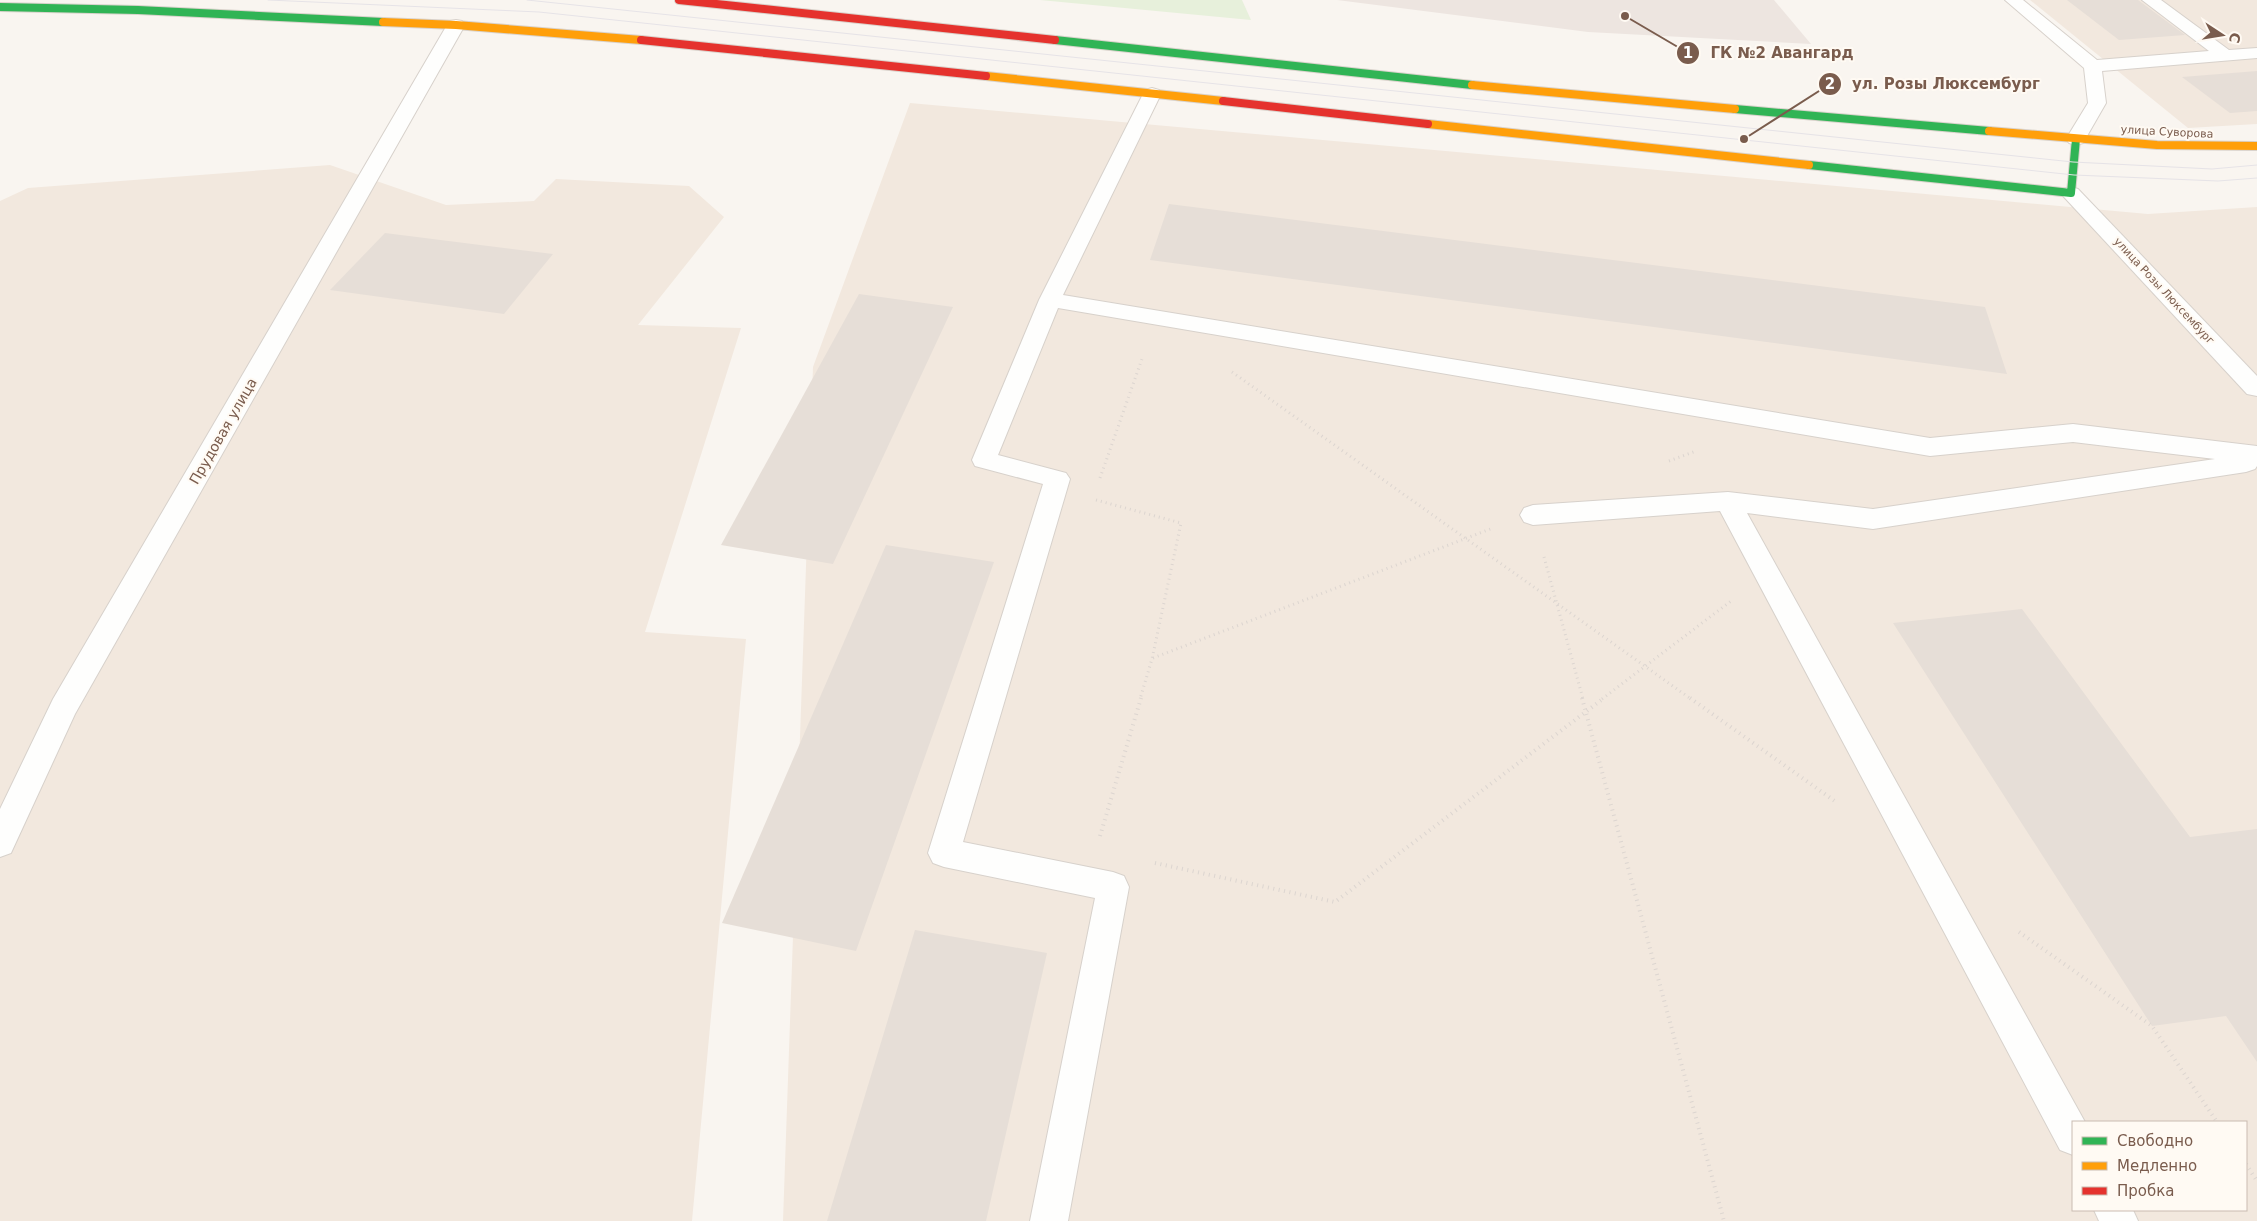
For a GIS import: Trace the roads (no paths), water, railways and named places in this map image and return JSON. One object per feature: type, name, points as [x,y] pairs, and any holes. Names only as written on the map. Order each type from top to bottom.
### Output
[{"type":"main road","name":"улица Суворова","points":[[679,0],[1522,90],[2076,139],[2229,147],[2257,146]]},
{"type":"main road","points":[[0,7],[138,10],[456,25],[700,46],[2071,192],[2076,139]]},
{"type":"street","points":[[2013,0],[2093,66],[2257,53]]},
{"type":"street","points":[[2150,0],[2226,55]]},
{"type":"street","name":"Прудовая улица","points":[[0,843],[63,708],[456,25]]},
{"type":"street","points":[[2076,139],[2097,103],[2093,66]]},
{"type":"street","points":[[1049,1221],[1113,886],[944,853],[1057,479],[984,460],[1050,300],[1152,94]]},
{"type":"street","name":"улица Розы Люксембург","points":[[2071,192],[2256,390]]},
{"type":"street","points":[[1050,300],[1930,447],[2073,433],[2257,455]]},
{"type":"street","points":[[1533,515],[1728,501],[1873,519],[2257,462]]},
{"type":"street","points":[[1728,501],[2072,1135]]},
{"type":"tram line","points":[[268,0],[539,12],[2074,175],[2218,181],[2257,178]]},
{"type":"tram line","points":[[527,0],[2073,162],[2212,169],[2257,165]]},
{"type":"place","name":"ГК №2 Авангард","points":[[1625,16]]},
{"type":"place","name":"ул. Розы Люксембург","points":[[1744,139]]}]
